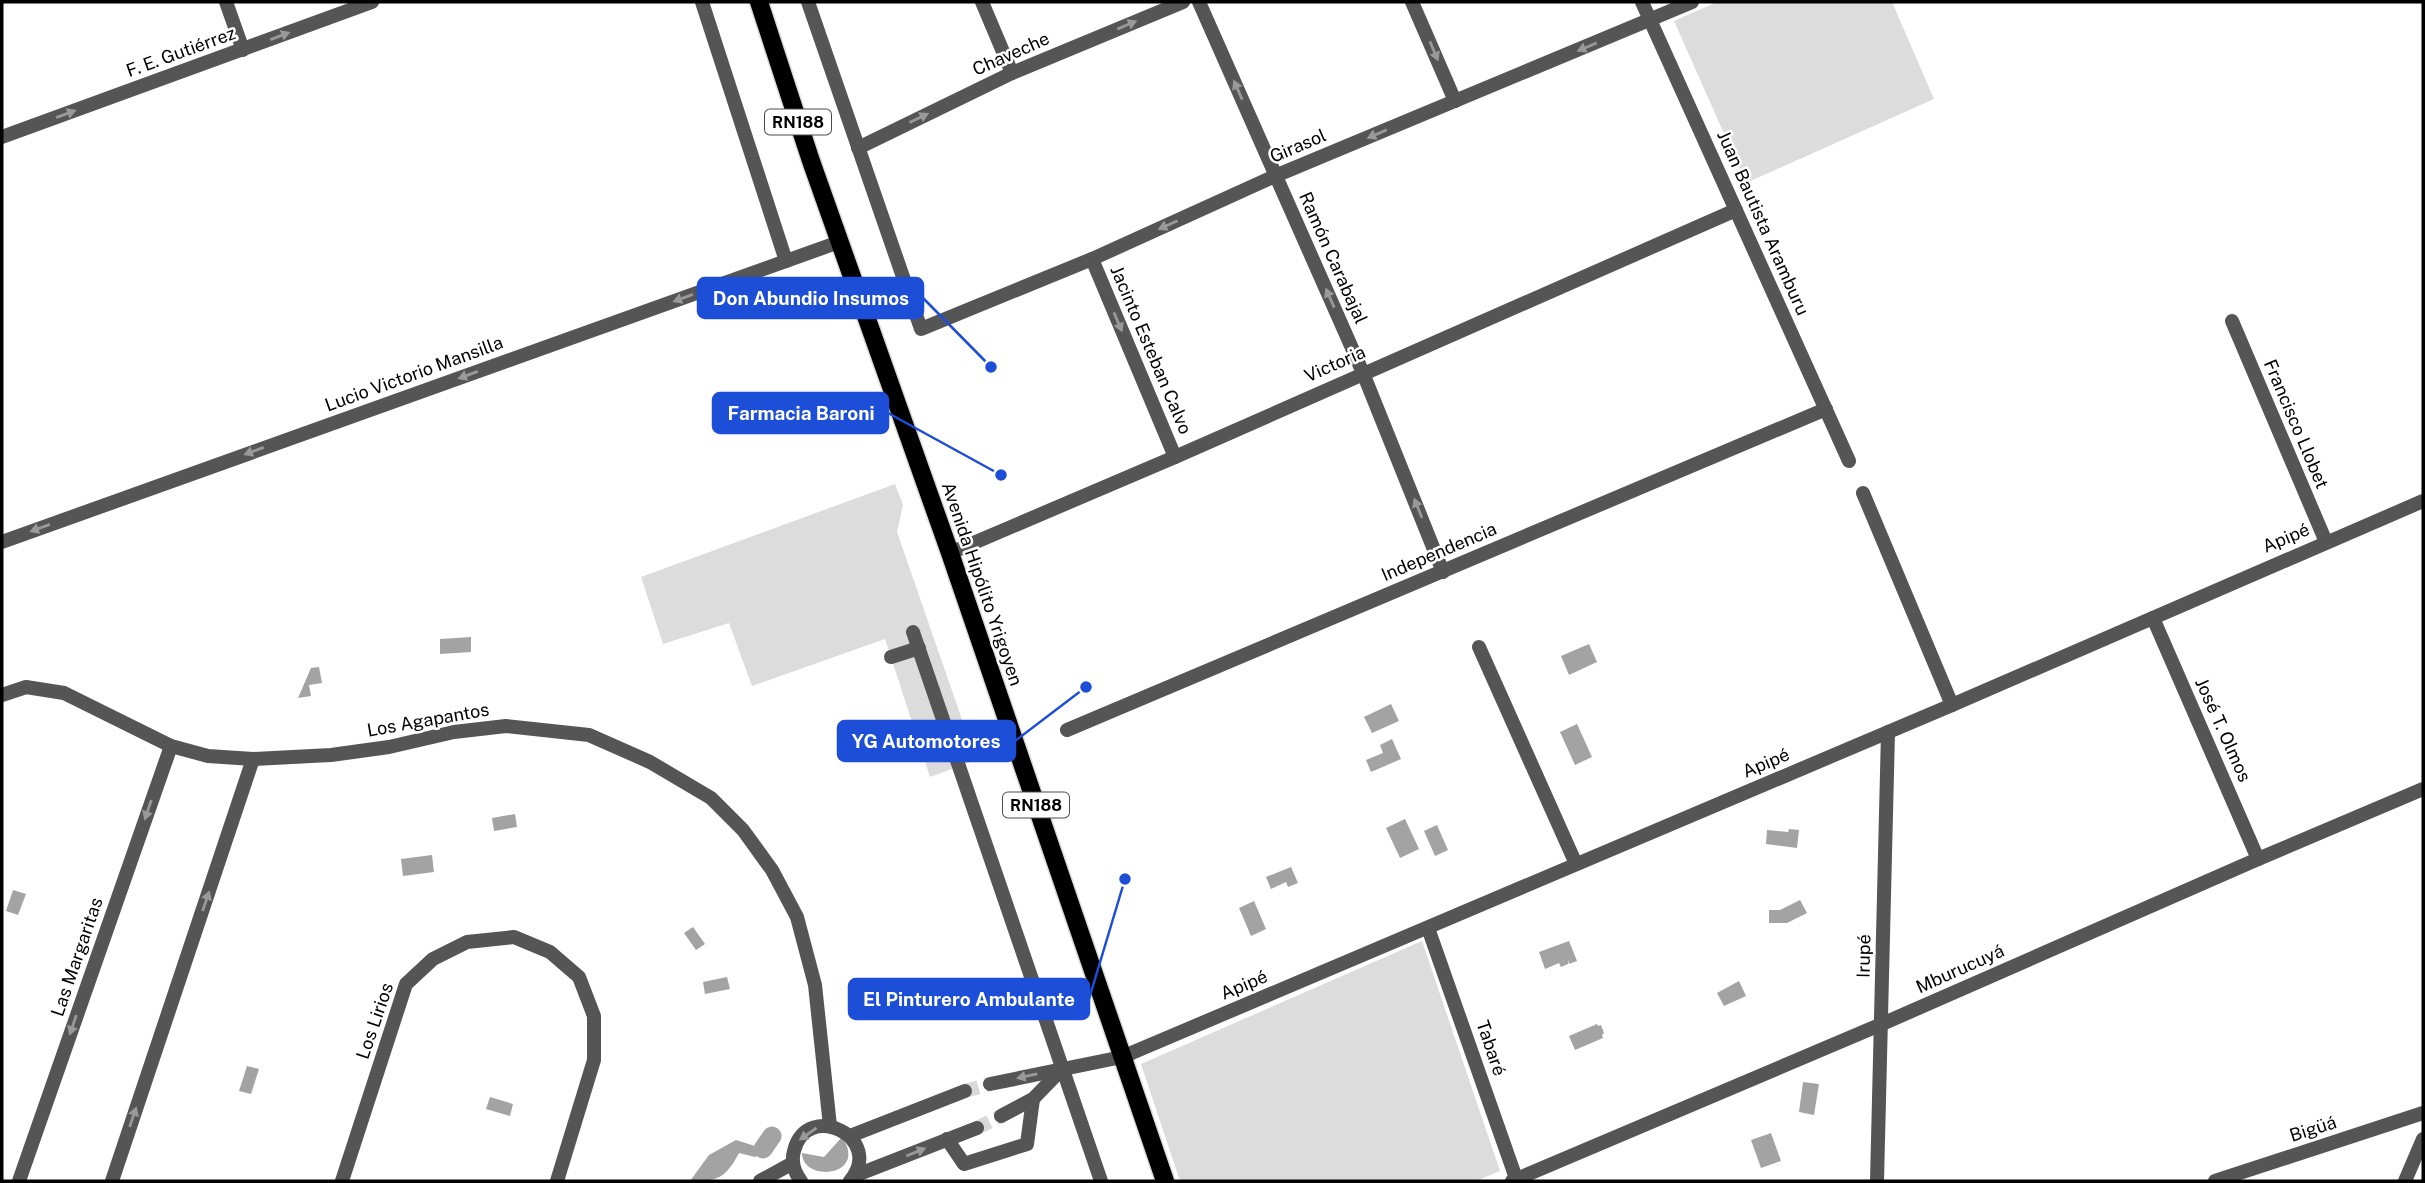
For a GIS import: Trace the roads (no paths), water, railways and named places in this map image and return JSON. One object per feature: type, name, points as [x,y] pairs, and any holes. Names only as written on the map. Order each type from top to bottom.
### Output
[{"type":"main road","name":"Avenida Hipólito Yrigoyen","points":[[759,2],[839,242],[950,553],[1165,1181]]},
{"type":"street","points":[[226,2],[243,50]]},
{"type":"street","name":"F. E. Gutiérrez","points":[[2,137],[372,2]]},
{"type":"street","points":[[702,2],[786,261]]},
{"type":"street","points":[[808,2],[858,148]]},
{"type":"street","points":[[982,2],[1012,73]]},
{"type":"street","name":"Chaveche","points":[[858,148],[1012,73],[1183,2]]},
{"type":"street","name":"Ramón Carabajal","points":[[1199,2],[1363,373],[1443,572]]},
{"type":"street","points":[[1412,2],[1455,101]]},
{"type":"street","name":"Juan Bautista Aramburu","points":[[1642,2],[1849,461]]},
{"type":"street","name":"Girasol","points":[[858,148],[921,329],[1092,259],[1275,176],[1692,2]]},
{"type":"street","name":"Victoria","points":[[950,553],[1175,457],[1736,209]]},
{"type":"street","name":"Lucio Victorio Mansilla","points":[[2,542],[839,242]]},
{"type":"street","name":"Jacinto Esteban Calvo","points":[[1092,259],[1175,457]]},
{"type":"street","name":"Francisco Llobet","points":[[2232,321],[2326,542]]},
{"type":"street","name":"Independencia","points":[[1067,730],[1826,409]]},
{"type":"street","points":[[1863,493],[1952,705]]},
{"type":"street","name":"Apipé","points":[[990,1084],[1122,1057],[1952,705],[2326,542],[2422,504]]},
{"type":"street","name":"José T. Olmos","points":[[2152,618],[2258,859]]},
{"type":"street","points":[[913,632],[1101,1181]]},
{"type":"street","points":[[1479,647],[1576,864]]},
{"type":"street","points":[[891,657],[919,648]]},
{"type":"street","name":"Los Agapantos","points":[[2,695],[26,687],[64,692],[171,746],[208,756],[253,759],[331,755],[389,747],[454,732],[506,726],[589,734],[650,762],[711,798],[743,830],[765,860],[797,918],[815,985],[830,1126]]},
{"type":"street","name":"Irupé","points":[[1878,1181],[1888,732]]},
{"type":"street","points":[[922,752],[951,742]]},
{"type":"street","name":"Las Margaritas","points":[[19,1181],[171,746]]},
{"type":"street","points":[[112,1181],[253,759]]},
{"type":"street","name":"Mburucuyá","points":[[1515,1181],[2423,789]]},
{"type":"street","name":"Tabaré","points":[[1429,928],[1515,1181]]},
{"type":"street","name":"Los Lirios","points":[[342,1181],[406,984],[433,959],[467,942],[514,937],[550,952],[579,977],[594,1016],[594,1060],[557,1181]]},
{"type":"street","points":[[1001,1116],[1032,1099],[1063,1068]]},
{"type":"street","points":[[850,1136],[965,1091]]},
{"type":"street","points":[[947,1139],[964,1164],[1027,1144],[1032,1099]]},
{"type":"street","name":"Bigüá","points":[[2215,1181],[2423,1113]]},
{"type":"street","points":[[760,1181],[795,1176],[793,1153],[802,1135],[820,1126],[830,1126],[850,1136],[858,1151],[858,1168],[852,1179]]},
{"type":"street","points":[[852,1179],[977,1128]]},
{"type":"street","points":[[2405,1181],[2423,1139]]},
{"type":"waterway","points":[[763,1149],[772,1136]]},
{"type":"tunnel","points":[[965,1091],[990,1084]]},
{"type":"tunnel","points":[[977,1128],[1001,1116]]},
{"type":"place","name":"Don Abundio Insumos","points":[[991,367]]},
{"type":"place","name":"Farmacia Baroni","points":[[1001,475]]},
{"type":"place","name":"YG Automotores","points":[[1086,687]]},
{"type":"place","name":"El Pinturero Ambulante","points":[[1125,879]]}]
